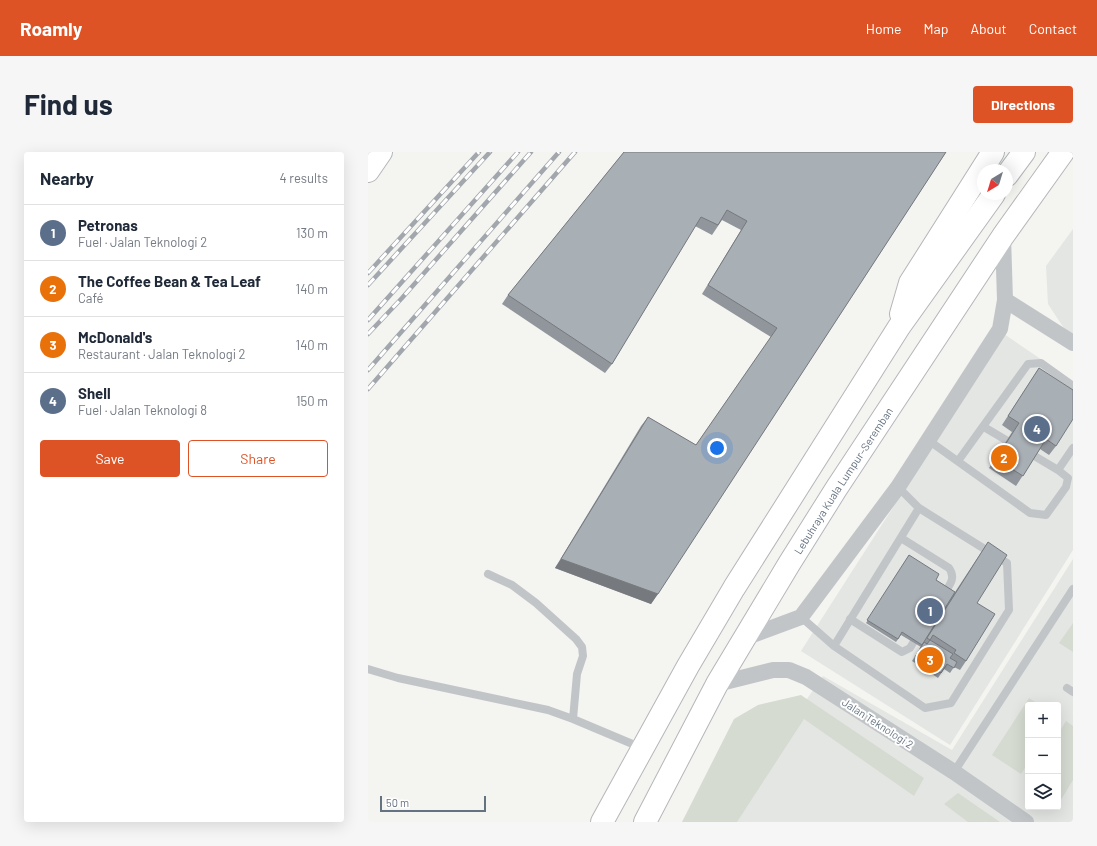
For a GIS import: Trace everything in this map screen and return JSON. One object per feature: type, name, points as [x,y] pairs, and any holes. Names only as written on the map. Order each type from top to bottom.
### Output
[{"type":"highway","points":[[368,171],[381,152]]},
{"type":"highway","points":[[899,327],[902,307],[910,283],[993,152]]},
{"type":"highway","points":[[1013,167],[1024,152]]},
{"type":"highway","name":"Lebuhraya Kuala Lumpur–Seremban","points":[[645,822],[742,639],[836,489],[1003,236],[1063,152]]},
{"type":"highway","points":[[602,822],[734,588],[899,327],[990,200]]},
{"type":"street","points":[[742,639],[801,618],[898,487],[1000,330],[1005,300],[1003,236]]},
{"type":"street","points":[[1005,300],[1073,343]]},
{"type":"street","name":"Jalan Teknologi 2","points":[[717,684],[773,670],[789,670],[806,677],[954,772],[1026,822]]},
{"type":"lane","points":[[958,461],[1028,364],[1041,363],[1073,386]]},
{"type":"lane","points":[[928,440],[1030,513],[1046,515],[1066,488],[1068,478],[1058,470],[984,427]]},
{"type":"lane","points":[[1058,470],[1073,448]]},
{"type":"lane","points":[[801,618],[834,646],[926,708],[951,703],[1009,610],[1007,563],[919,508],[898,487]]},
{"type":"lane","points":[[834,646],[919,508]]},
{"type":"lane","points":[[900,538],[949,568],[953,573],[953,580],[937,604]]},
{"type":"lane","points":[[488,574],[512,585],[536,603],[576,639],[582,647],[583,656],[577,674],[573,719]]},
{"type":"lane","points":[[954,772],[1073,589]]},
{"type":"lane","points":[[850,619],[904,652],[910,648],[925,623]]},
{"type":"lane","points":[[368,669],[406,680],[548,710],[573,719],[642,749]]},
{"type":"shaded area","points":[[1073,229],[1073,342],[1048,304],[1046,266]]},
{"type":"shaded area","points":[[1004,334],[1073,381],[1073,550],[950,745],[801,651]]},
{"type":"shaded area","points":[[1073,559],[1073,822],[721,822],[823,676],[952,750]]},
{"type":"shaded area","points":[[1073,623],[1073,652],[1059,643]]},
{"type":"shaded area","points":[[801,695],[924,778],[914,796],[804,719],[737,822],[682,822],[734,719],[758,705]]},
{"type":"shaded area","points":[[1029,698],[1035,702],[1026,702]]},
{"type":"shaded area","points":[[1025,704],[1025,768],[1021,774],[992,755]]},
{"type":"shaded area","points":[[1066,721],[1073,726],[1073,780],[1061,800],[1061,738],[1061,729]]},
{"type":"shaded area","points":[[958,793],[1000,822],[968,822],[944,804]]},
{"type":"building","points":[[624,152],[946,152],[658,594],[561,559],[648,417],[696,445],[777,328],[708,285],[747,221],[727,210],[718,225],[701,217],[612,364],[508,295]]},
{"type":"building","points":[[1039,368],[1073,390],[1073,419],[1056,446],[1046,439],[1023,476],[996,459],[1019,423],[1008,416]]},
{"type":"building","points":[[988,542],[1007,555],[977,603],[995,614],[966,661],[954,653],[956,650],[933,635],[930,640],[927,638]]},
{"type":"building","points":[[909,555],[939,574],[936,580],[955,592],[922,645],[902,632],[898,639],[867,620]]},
{"type":"building","points":[[930,640],[953,654],[950,658],[957,662],[954,668],[947,664],[941,673],[915,657],[924,642],[927,644]]},
{"type":"railway","points":[[368,273],[479,152]]},
{"type":"railway","points":[[368,285],[490,152]]},
{"type":"railway","points":[[368,320],[518,152]]},
{"type":"railway","points":[[368,334],[402,298],[531,152]]},
{"type":"railway","points":[[368,370],[559,152]]},
{"type":"railway","points":[[368,389],[575,152]]},
{"type":"place","name":"Shell","points":[[1037,429]]},
{"type":"place","name":"The Coffee Bean & Tea Leaf","points":[[1004,458]]},
{"type":"place","name":"Petronas","points":[[930,611]]},
{"type":"place","name":"McDonald's","points":[[930,660]]}]
